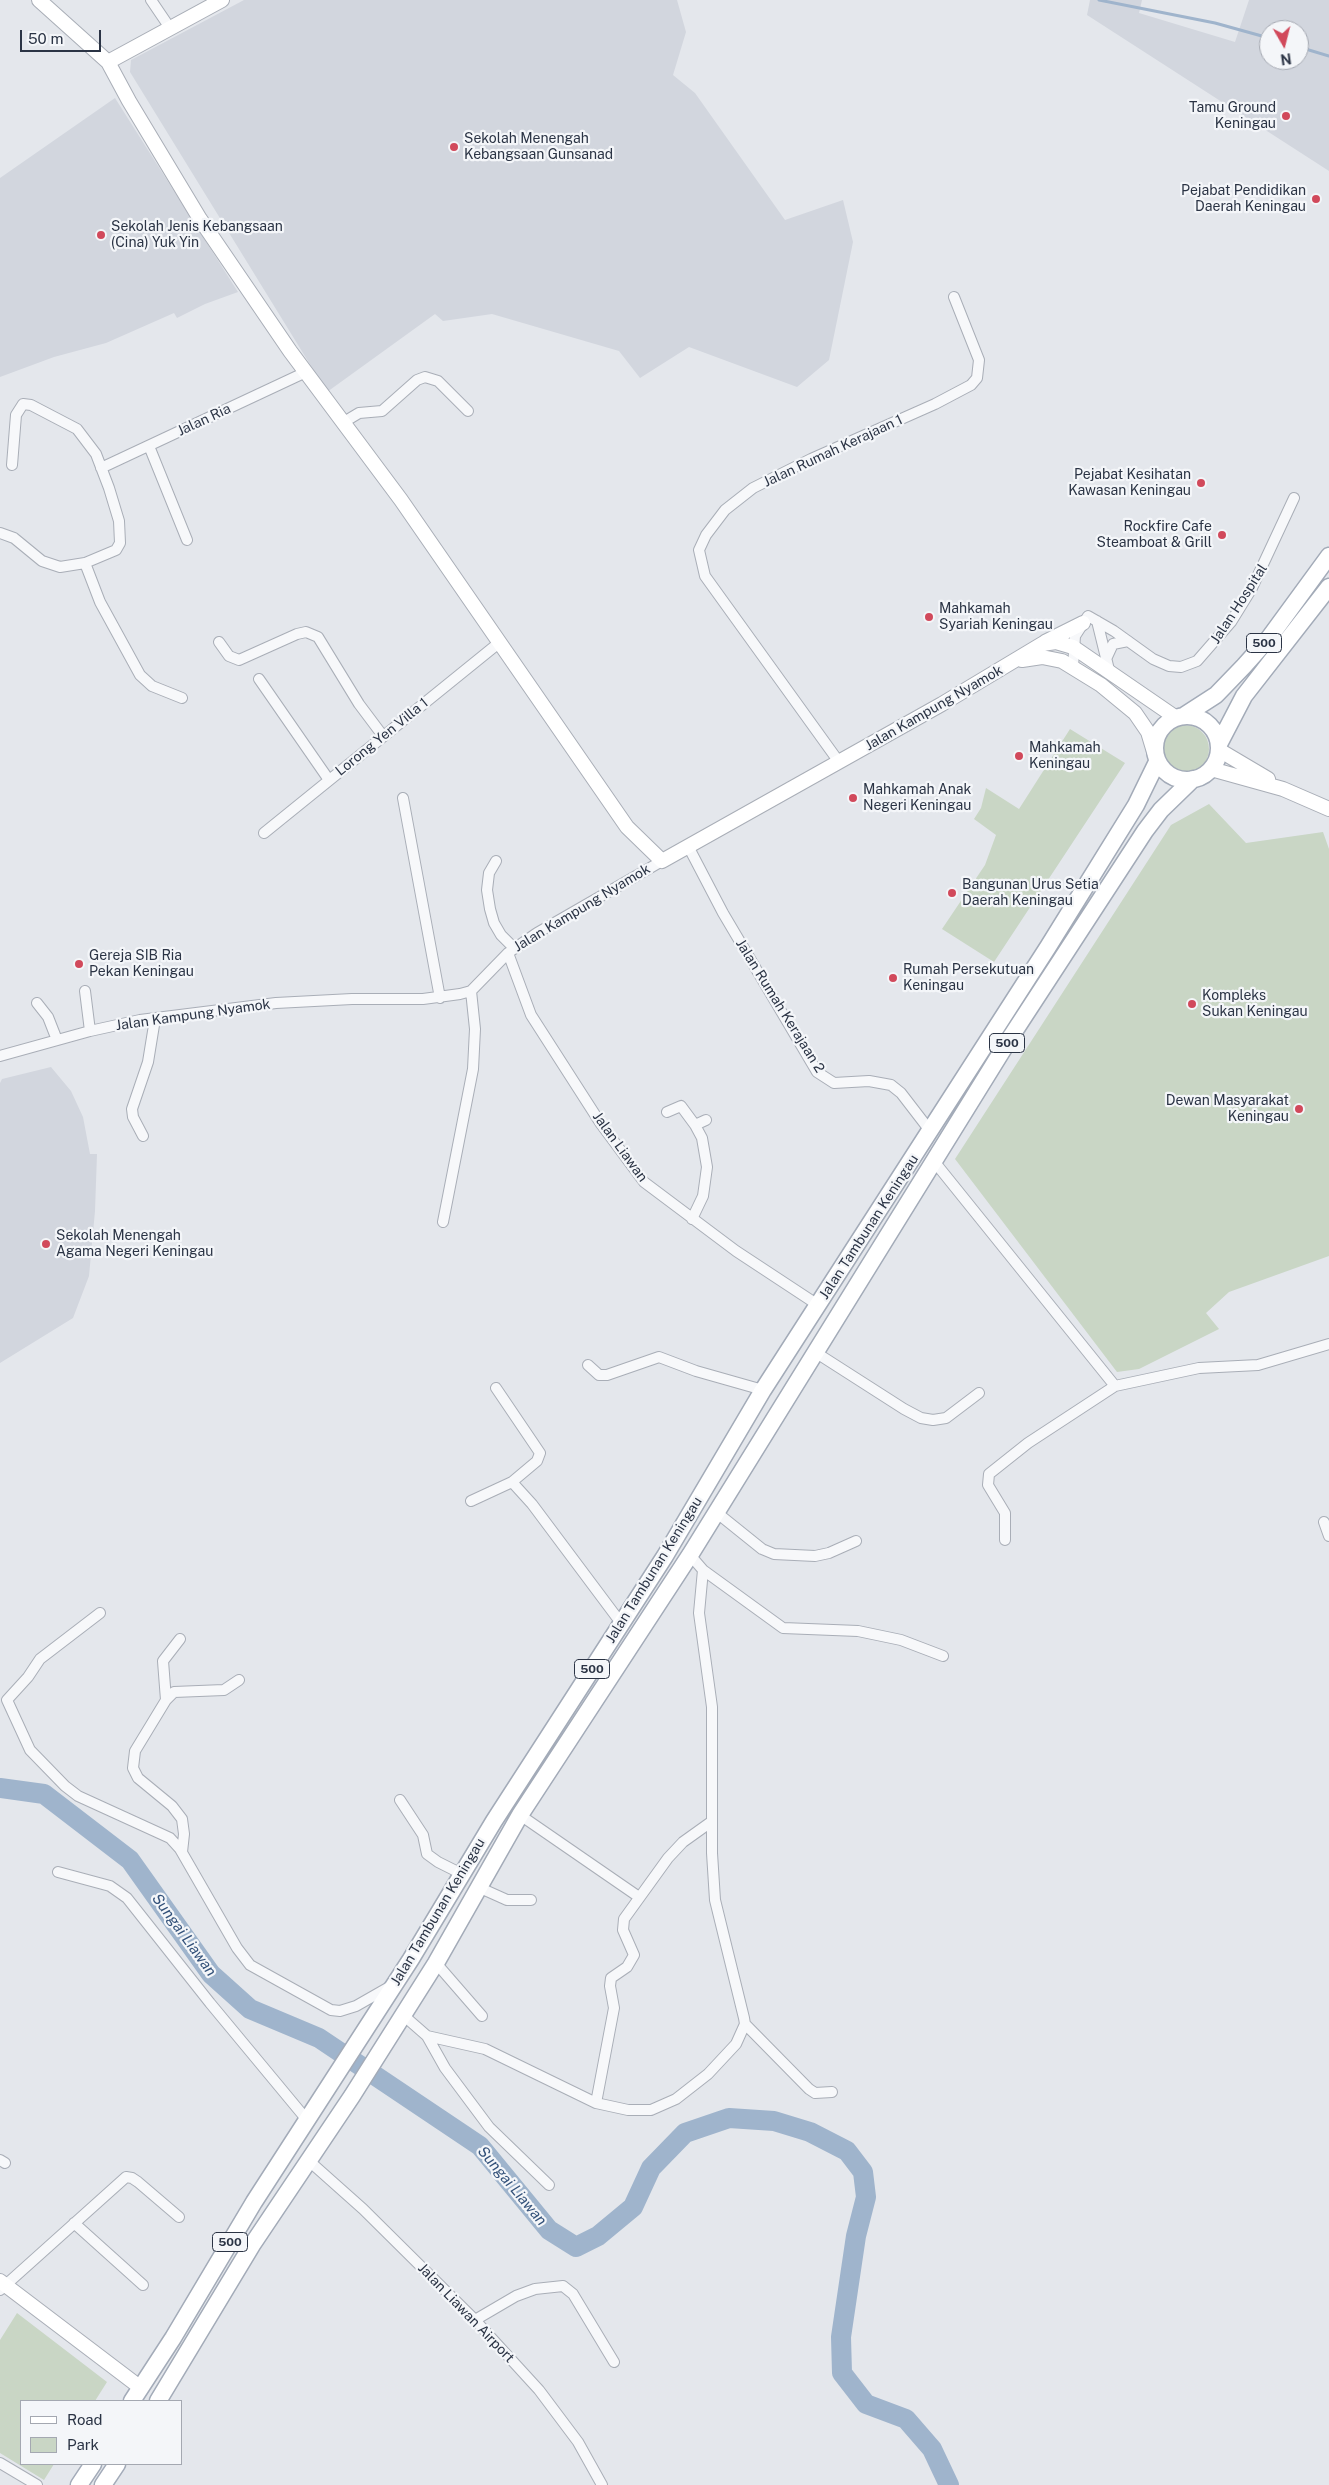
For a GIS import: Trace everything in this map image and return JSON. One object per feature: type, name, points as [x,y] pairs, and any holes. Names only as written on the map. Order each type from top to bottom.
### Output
[{"type":"main road","name":"500","points":[[1156,757],[1159,731],[1166,723],[1216,695],[1269,638],[1329,556]]},
{"type":"main road","name":"500","points":[[1193,779],[1211,769],[1219,747],[1244,696],[1329,588]]},
{"type":"main road","points":[[1180,716],[1204,720],[1217,735],[1219,747]]},
{"type":"main road","points":[[1156,757],[1172,776],[1193,779]]},
{"type":"main road","name":"Jalan Tambunan Keningau","points":[[136,2395],[173,2338],[254,2202],[364,2033],[462,1874],[695,1506],[763,1390],[931,1132],[1125,822],[1156,757]]},
{"type":"main road","name":"Jalan Tambunan Keningau","points":[[159,2400],[252,2245],[352,2096],[436,1963],[520,1814],[690,1555],[815,1352],[855,1291],[933,1160],[1145,831],[1161,810],[1193,779]]},
{"type":"main road","points":[[407,1964],[425,1956],[449,1921],[476,1891]]},
{"type":"main road","points":[[80,2485],[92,2465]]},
{"type":"main road","points":[[103,2485],[116,2465]]},
{"type":"street","points":[[39,0],[108,62],[129,101],[200,219],[306,372],[401,500],[627,827],[662,860]]},
{"type":"street","points":[[151,0],[170,28]]},
{"type":"street","points":[[108,62],[222,0]]},
{"type":"street","name":"Jalan Rumah Kerajaan 1","points":[[839,762],[705,576],[699,550],[706,535],[725,510],[753,488],[811,459],[935,404],[971,385],[977,378],[979,360],[954,297]]},
{"type":"street","name":"Jalan Ria","points":[[101,468],[306,372]]},
{"type":"street","points":[[344,422],[359,413],[382,411],[417,380],[424,377],[438,381],[468,411]]},
{"type":"street","points":[[0,533],[14,538],[36,558],[49,564],[66,567],[85,563],[116,550],[120,543],[116,509],[101,468],[91,446],[77,429],[26,403],[20,406],[16,415],[12,465]]},
{"type":"street","points":[[149,446],[187,540]]},
{"type":"street","name":"Jalan Hospital","points":[[1089,620],[1128,640],[1153,659],[1169,666],[1181,667],[1197,661],[1231,622],[1252,588],[1294,498]]},
{"type":"street","points":[[85,563],[100,602],[140,675],[152,686],[182,698]]},
{"type":"street","points":[[1073,667],[1075,636],[1089,620],[1106,658],[1110,674]]},
{"type":"street","name":"Jalan Kampung Nyamok","points":[[0,1056],[90,1031],[155,1018],[303,1001],[440,998],[471,990],[511,951],[572,911],[839,762],[1042,644],[1089,620]]},
{"type":"street","points":[[219,642],[229,656],[240,660],[297,634],[306,632],[318,637],[359,704],[384,736]]},
{"type":"street","points":[[1106,658],[1113,644],[1128,640]]},
{"type":"street","name":"Lorong Yen Villa 1","points":[[264,833],[500,642]]},
{"type":"street","points":[[1042,644],[1056,642],[1074,647],[1110,674],[1180,716]]},
{"type":"street","name":"Jalan Kampung Nyamok","points":[[1014,662],[1042,657],[1062,661],[1101,685],[1135,714],[1148,732],[1156,757]]},
{"type":"street","points":[[258,679],[329,780]]},
{"type":"street","points":[[1219,747],[1283,789]]},
{"type":"street","points":[[1211,769],[1283,789],[1329,809]]},
{"type":"street","points":[[403,798],[440,998]]},
{"type":"street","name":"Jalan Rumah Kerajaan 2","points":[[688,846],[723,913],[817,1072],[834,1083],[882,1082],[896,1088],[931,1132]]},
{"type":"street","points":[[496,861],[489,873],[487,890],[490,909],[494,923],[511,951]]},
{"type":"street","name":"Jalan Liawan","points":[[511,951],[531,1015],[630,1165],[656,1193],[736,1251],[818,1305]]},
{"type":"street","points":[[443,1222],[473,1069],[476,1028],[471,990]]},
{"type":"street","points":[[85,991],[90,1031]]},
{"type":"street","points":[[37,1003],[48,1017],[57,1040]]},
{"type":"street","points":[[143,1136],[132,1117],[132,1109],[148,1062],[155,1018]]},
{"type":"street","points":[[667,1112],[681,1106],[702,1138],[707,1167],[703,1196],[692,1219]]},
{"type":"street","points":[[695,1125],[706,1120]]},
{"type":"street","points":[[933,1160],[1115,1386]]},
{"type":"street","points":[[1005,1540],[1005,1513],[988,1485],[989,1474],[1028,1443],[1115,1386],[1199,1368],[1258,1365],[1329,1344]]},
{"type":"street","points":[[815,1352],[921,1418],[933,1420],[946,1418],[979,1393]]},
{"type":"street","points":[[588,1365],[600,1375],[659,1357],[696,1371],[763,1390]]},
{"type":"street","points":[[471,1501],[512,1482],[537,1461],[540,1453],[496,1388]]},
{"type":"street","points":[[512,1482],[532,1504],[621,1624]]},
{"type":"street","points":[[716,1512],[762,1549],[774,1554],[815,1556],[829,1553],[856,1541]]},
{"type":"street","points":[[1324,1522],[1329,1536]]},
{"type":"street","points":[[690,1555],[702,1570],[784,1628],[804,1631],[858,1631],[901,1640],[943,1656]]},
{"type":"street","points":[[702,1570],[699,1614],[712,1707],[711,1822],[715,1900],[745,2024],[809,2089],[816,2093],[832,2092]]},
{"type":"street","points":[[100,1613],[40,1659],[28,1677],[4,1696],[30,1750],[65,1786],[78,1796],[162,1833],[174,1842],[182,1852],[237,1948],[246,1962],[255,1968],[331,2010],[340,2011],[356,2006],[394,1984]]},
{"type":"street","points":[[166,1700],[163,1661],[180,1639]]},
{"type":"street","points":[[182,1852],[184,1834],[182,1818],[172,1806],[138,1778],[133,1768],[135,1751],[166,1700],[174,1692],[224,1690],[240,1680]]},
{"type":"street","points":[[400,1800],[423,1835],[427,1854],[462,1874]]},
{"type":"street","points":[[520,1814],[639,1898]]},
{"type":"street","points":[[596,2103],[614,2008],[610,1986],[611,1978],[627,1967],[634,1955],[622,1925],[668,1858],[683,1842],[711,1822]]},
{"type":"street","points":[[58,1872],[110,1886],[127,1898],[306,2120]]},
{"type":"street","points":[[476,1891],[507,1900],[532,1900]]},
{"type":"street","points":[[436,1963],[482,2016]]},
{"type":"street","points":[[403,2015],[427,2036],[446,2068],[489,2127],[549,2185]]},
{"type":"street","points":[[427,2036],[485,2049],[596,2103],[618,2109],[639,2111],[651,2110],[676,2099],[692,2088],[725,2058],[736,2044],[745,2024]]},
{"type":"street","name":"Jalan Liawan Airport","points":[[308,2160],[364,2209],[475,2320],[539,2390],[578,2442],[602,2485]]},
{"type":"street","points":[[136,2395],[2,2285],[74,2223],[121,2179],[126,2177],[132,2178],[179,2217]]},
{"type":"street","points":[[74,2223],[143,2285]]},
{"type":"street","points":[[475,2320],[516,2296],[550,2286],[562,2286],[573,2294],[614,2362]]},
{"type":"street","points":[[0,2463],[37,2485]]},
{"type":"shaded area","name":"Sekolah Menengah Kebangsaan Gunsanad","points":[[244,0],[677,0],[686,32],[673,75],[695,93],[785,220],[843,200],[853,242],[829,360],[797,387],[689,347],[640,378],[619,351],[492,314],[443,321],[435,314],[327,392],[130,72],[131,60]]},
{"type":"shaded area","name":"Tamu Ground Keningau","points":[[1090,0],[1142,0],[1139,13],[1235,42],[1249,0],[1329,0],[1329,171],[1087,15]]},
{"type":"shaded area","name":"Sekolah Jenis Kebangsaan (Cina) Yuk Yin","points":[[115,98],[238,292],[205,304],[177,318],[174,313],[106,343],[54,357],[0,377],[0,178]]},
{"type":"shaded area","name":"Sekolah Menengah Agama Negeri Keningau","points":[[51,1067],[71,1091],[83,1117],[90,1154],[97,1154],[95,1211],[89,1276],[73,1318],[0,1363],[0,1083],[2,1079]]},
{"type":"green space","points":[[1180,725],[1190,725],[1202,732],[1209,744],[1209,754],[1202,766],[1190,773],[1180,773],[1172,769],[1165,762],[1161,754],[1161,744],[1165,736],[1172,729]]},
{"type":"green space","points":[[1070,729],[1125,763],[994,962],[942,929],[985,865],[996,835],[974,819],[981,808],[986,788],[1019,809]]},
{"type":"green space","name":"Kompleks Sukan Keningau","points":[[1209,804],[1246,843],[1323,832],[1329,849],[1329,1256],[1229,1292],[1206,1313],[1219,1329],[1139,1369],[1117,1372],[955,1159],[1171,825]]},
{"type":"green space","points":[[17,2313],[107,2382],[96,2400],[20,2400],[20,2465],[53,2465],[44,2480],[0,2453],[0,2340]]},
{"type":"waterway","points":[[1099,0],[1215,23],[1259,35]]},
{"type":"waterway","points":[[1309,50],[1329,56]]},
{"type":"waterway","name":"Sungai Liawan","points":[[0,1788],[44,1794],[130,1860],[211,1974],[250,2009],[319,2038],[480,2146],[549,2230],[576,2247],[598,2236],[633,2207],[651,2168],[685,2133],[729,2118],[774,2121],[810,2132],[847,2151],[863,2172],[866,2197],[856,2236],[841,2337],[842,2373],[866,2404],[906,2419],[932,2449],[949,2485]]},
{"type":"place","name":"Tamu Ground Keningau","points":[[1286,116]]},
{"type":"place","name":"Sekolah Menengah Kebangsaan Gunsanad","points":[[454,147]]},
{"type":"place","name":"Pejabat Pendidikan Daerah Keningau","points":[[1316,199]]},
{"type":"place","name":"Sekolah Jenis Kebangsaan (Cina) Yuk Yin","points":[[101,235]]},
{"type":"place","name":"Pejabat Kesihatan Kawasan Keningau","points":[[1201,483]]},
{"type":"place","name":"Rockfire Cafe Steamboat & Grill","points":[[1222,535]]},
{"type":"place","name":"Mahkamah Syariah Keningau","points":[[929,617]]},
{"type":"place","name":"Mahkamah Keningau","points":[[1019,756]]},
{"type":"place","name":"Mahkamah Anak Negeri Keningau","points":[[853,798]]},
{"type":"place","name":"Bangunan Urus Setia Daerah Keningau","points":[[952,893]]},
{"type":"place","name":"Gereja SIB Ria Pekan Keningau","points":[[79,964]]},
{"type":"place","name":"Rumah Persekutuan Keningau","points":[[893,978]]},
{"type":"place","name":"Kompleks Sukan Keningau","points":[[1192,1004]]},
{"type":"place","name":"Dewan Masyarakat Keningau","points":[[1299,1109]]},
{"type":"place","name":"Sekolah Menengah Agama Negeri Keningau","points":[[46,1244]]}]
